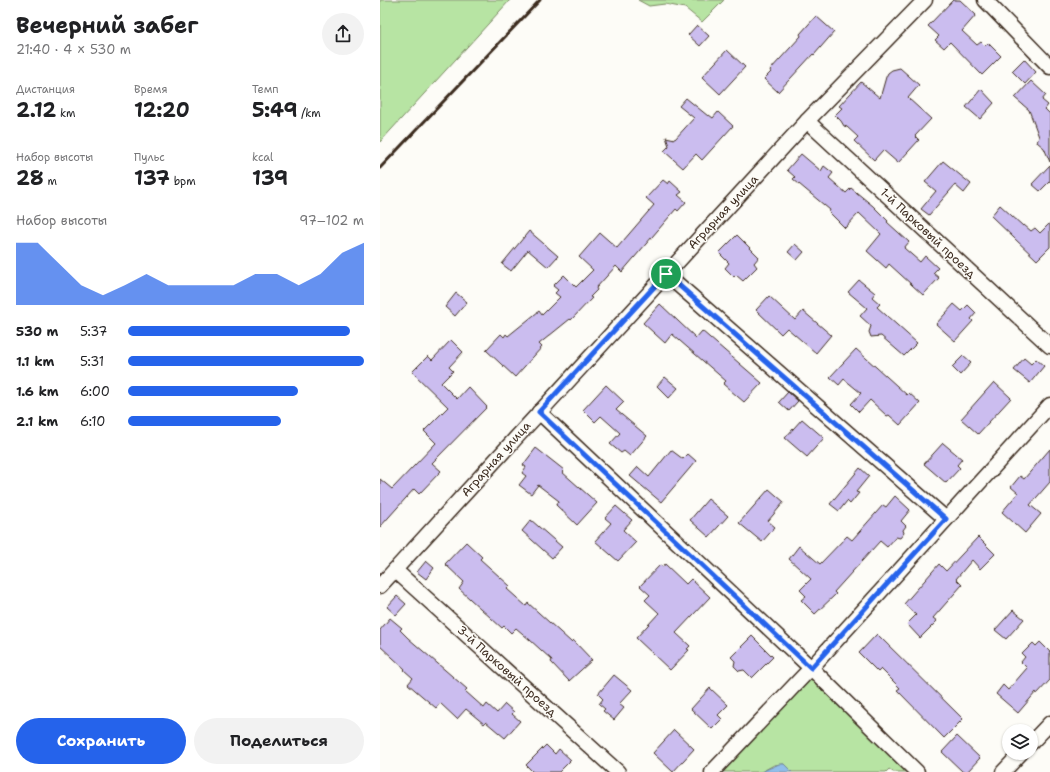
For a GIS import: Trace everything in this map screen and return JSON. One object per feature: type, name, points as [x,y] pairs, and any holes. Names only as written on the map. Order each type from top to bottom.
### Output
[{"type":"street","name":"Аграрная улица","points":[[380,586],[807,121],[925,0]]},
{"type":"street","points":[[985,0],[1050,67]]},
{"type":"street","name":"1-й Парковый проезд","points":[[807,121],[1050,346]]},
{"type":"street","points":[[666,274],[946,519]]},
{"type":"street","points":[[712,772],[811,668],[1050,405]]},
{"type":"street","points":[[539,412],[811,668],[917,772]]},
{"type":"street","name":"3-й Парковый проезд","points":[[396,570],[618,772]]},
{"type":"street","points":[[1038,736],[1050,723]]},
{"type":"street","points":[[1003,772],[1014,760]]},
{"type":"green space","points":[[380,0],[510,0],[380,142]]},
{"type":"green space","points":[[638,0],[724,0],[702,22],[685,8],[665,4],[649,6]]},
{"type":"green space","points":[[816,673],[920,772],[893,772],[889,769],[886,772],[792,772],[784,764],[774,765],[761,772],[722,772]]},
{"type":"water","points":[[779,764],[784,764],[792,772],[761,772]]},
{"type":"building","points":[[953,0],[960,0],[976,15],[962,31],[977,45],[981,42],[985,46],[988,43],[1001,56],[982,75],[950,42],[944,48],[935,40],[939,36],[928,26]]},
{"type":"building","points":[[816,16],[834,32],[778,92],[764,79]]},
{"type":"building","points":[[697,25],[709,36],[700,46],[688,35]]},
{"type":"building","points":[[727,50],[745,67],[720,94],[702,77]]},
{"type":"building","points":[[1024,59],[1036,72],[1025,84],[1012,71]]},
{"type":"building","points":[[900,68],[919,85],[908,98],[931,119],[915,136],[919,140],[898,163],[883,150],[874,160],[854,141],[858,137],[844,126],[835,115],[842,108],[839,106],[861,82],[880,98],[888,73],[892,70]]},
{"type":"building","points":[[1031,81],[1046,95],[1042,100],[1048,105],[1045,109],[1050,114],[1050,162],[1044,148],[1037,142],[1039,137],[1029,110],[1015,98]]},
{"type":"building","points":[[981,89],[994,103],[980,119],[966,107]]},
{"type":"building","points":[[686,98],[708,116],[709,115],[713,118],[718,112],[733,126],[702,160],[696,154],[683,168],[664,151],[669,146],[666,137],[675,139],[694,118],[679,106]]},
{"type":"building","points":[[801,154],[821,171],[824,166],[833,173],[829,178],[846,193],[851,188],[873,206],[888,221],[887,222],[909,242],[904,248],[920,262],[925,256],[938,268],[933,273],[939,278],[923,295],[889,264],[886,268],[867,251],[881,234],[859,213],[845,228],[829,212],[830,210],[793,179],[795,177],[787,170]]},
{"type":"building","points":[[943,161],[971,184],[964,193],[955,185],[929,215],[921,209],[936,191],[925,182]]},
{"type":"building","points":[[1050,165],[1050,181],[1040,191],[1032,184]]},
{"type":"building","points":[[663,180],[668,184],[670,181],[682,192],[678,195],[686,202],[678,211],[676,209],[622,272],[616,266],[596,288],[597,290],[590,297],[592,298],[571,320],[570,319],[539,344],[542,347],[515,377],[486,350],[501,334],[504,337],[506,334],[508,336],[539,311],[542,315],[560,297],[555,293],[558,290],[553,286],[564,275],[576,287],[593,270],[579,257],[600,233],[617,248],[654,205],[646,198]]},
{"type":"building","points":[[1000,205],[1023,226],[1024,225],[1031,231],[1035,228],[1040,233],[1050,223],[1050,247],[1037,260],[991,216]]},
{"type":"building","points":[[529,231],[558,256],[548,267],[528,250],[511,271],[502,264]]},
{"type":"building","points":[[737,235],[759,257],[754,263],[757,267],[743,281],[736,275],[734,277],[725,268],[729,263],[719,253]]},
{"type":"building","points":[[795,244],[804,252],[797,260],[788,252]]},
{"type":"building","points":[[859,280],[875,293],[872,297],[880,304],[877,307],[917,343],[904,356],[881,336],[871,337],[869,332],[871,326],[860,316],[867,308],[848,292]]},
{"type":"building","points":[[456,293],[467,302],[455,316],[445,307]]},
{"type":"building","points":[[769,296],[795,320],[803,311],[831,335],[816,353],[787,328],[781,334],[756,310]]},
{"type":"building","points":[[660,304],[696,338],[702,331],[762,383],[744,402],[723,384],[726,381],[672,334],[665,343],[643,323]]},
{"type":"building","points":[[954,304],[962,311],[968,305],[976,313],[971,319],[973,321],[955,341],[936,324]]},
{"type":"building","points":[[451,340],[463,352],[449,367],[453,371],[441,383],[457,399],[468,387],[487,407],[432,463],[441,471],[419,494],[414,489],[380,527],[380,479],[392,489],[436,443],[424,431],[448,407],[412,372],[428,356],[432,360]]},
{"type":"building","points":[[856,349],[907,395],[909,393],[920,403],[900,425],[889,415],[887,416],[870,400],[859,412],[851,404],[861,393],[844,379],[839,385],[830,377]]},
{"type":"building","points":[[963,356],[971,363],[960,375],[952,367]]},
{"type":"building","points":[[1024,358],[1031,364],[1036,359],[1044,366],[1030,383],[1014,370]]},
{"type":"building","points":[[665,377],[678,388],[669,398],[657,386]]},
{"type":"building","points":[[994,382],[1011,398],[978,434],[961,419]]},
{"type":"building","points":[[606,385],[624,402],[616,410],[647,436],[630,456],[624,451],[621,453],[610,444],[620,433],[601,416],[595,422],[583,410]]},
{"type":"building","points":[[788,392],[798,401],[789,411],[779,402]]},
{"type":"building","points":[[802,419],[824,438],[807,457],[785,438]]},
{"type":"building","points":[[943,443],[962,459],[957,465],[960,468],[946,483],[924,464]]},
{"type":"building","points":[[536,448],[564,470],[562,472],[597,503],[577,525],[556,505],[559,501],[538,485],[531,494],[519,485],[526,476],[522,473],[526,467],[523,465]]},
{"type":"building","points":[[1050,449],[1050,482],[1030,505],[1041,514],[1025,533],[1002,512],[1018,493],[1011,487],[1020,476],[1024,479]]},
{"type":"building","points":[[671,450],[683,459],[688,454],[696,461],[661,502],[630,476],[638,467],[649,477]]},
{"type":"building","points":[[860,468],[869,476],[856,492],[859,493],[850,504],[847,501],[839,511],[830,504]]},
{"type":"building","points":[[769,489],[784,502],[768,521],[775,527],[762,542],[739,523]]},
{"type":"building","points":[[895,496],[910,510],[901,521],[906,526],[903,530],[904,533],[900,538],[896,537],[887,547],[880,541],[834,592],[836,594],[815,614],[801,600],[806,596],[800,590],[811,579],[789,559],[799,546],[820,564],[847,536],[852,540],[883,505],[886,507]]},
{"type":"building","points":[[708,499],[728,516],[709,537],[690,520]]},
{"type":"building","points":[[616,506],[632,520],[623,530],[636,542],[618,561],[595,541],[611,523],[605,518]]},
{"type":"building","points":[[531,520],[562,547],[552,558],[522,531]]},
{"type":"building","points":[[978,537],[995,554],[980,569],[972,560],[956,579],[962,585],[933,618],[937,621],[920,638],[907,624],[916,615],[904,604],[939,564],[946,571]]},
{"type":"building","points":[[466,542],[482,557],[480,559],[510,586],[507,589],[526,606],[528,603],[571,642],[573,640],[592,660],[569,681],[551,662],[552,660],[516,628],[511,633],[504,626],[502,628],[459,589],[464,582],[445,564]]},
{"type":"building","points":[[426,561],[434,568],[426,579],[417,572]]},
{"type":"building","points":[[665,564],[686,584],[691,579],[710,597],[676,633],[690,646],[687,649],[689,650],[670,670],[636,638],[659,613],[645,600],[650,595],[640,586],[660,565],[663,567]]},
{"type":"building","points":[[397,596],[406,604],[396,615],[387,607]]},
{"type":"building","points":[[1013,610],[1024,619],[1006,639],[995,630]]},
{"type":"building","points":[[390,618],[402,628],[400,630],[408,638],[467,689],[465,691],[484,708],[487,704],[497,713],[505,704],[514,712],[512,714],[520,721],[505,738],[486,722],[484,724],[466,709],[457,719],[440,703],[436,708],[408,684],[413,678],[380,646],[380,630]]},
{"type":"building","points":[[877,634],[963,719],[944,738],[897,690],[900,688],[881,669],[878,672],[859,653]]},
{"type":"building","points":[[752,636],[773,657],[752,678],[744,670],[739,671],[734,666],[735,661],[731,657]]},
{"type":"building","points":[[1040,642],[1050,652],[1050,680],[1037,694],[1036,692],[1018,713],[996,694],[1003,685],[1008,690],[1027,668],[1021,662],[1025,657],[1022,654],[1033,643],[1036,646]]},
{"type":"building","points":[[614,675],[632,690],[619,704],[624,708],[614,720],[603,711],[605,709],[599,704],[603,699],[598,694]]},
{"type":"building","points":[[710,688],[728,705],[718,715],[722,719],[712,729],[691,709]]},
{"type":"building","points":[[674,730],[694,749],[673,772],[653,753]]},
{"type":"building","points":[[957,736],[980,758],[967,772],[963,772],[942,752]]},
{"type":"building","points":[[546,745],[555,754],[559,749],[571,760],[559,772],[533,772],[526,765]]},
{"type":"railway","points":[[380,168],[540,0]]},
{"type":"route","points":[[666,274],[946,519],[811,668],[539,412],[666,274]]}]
